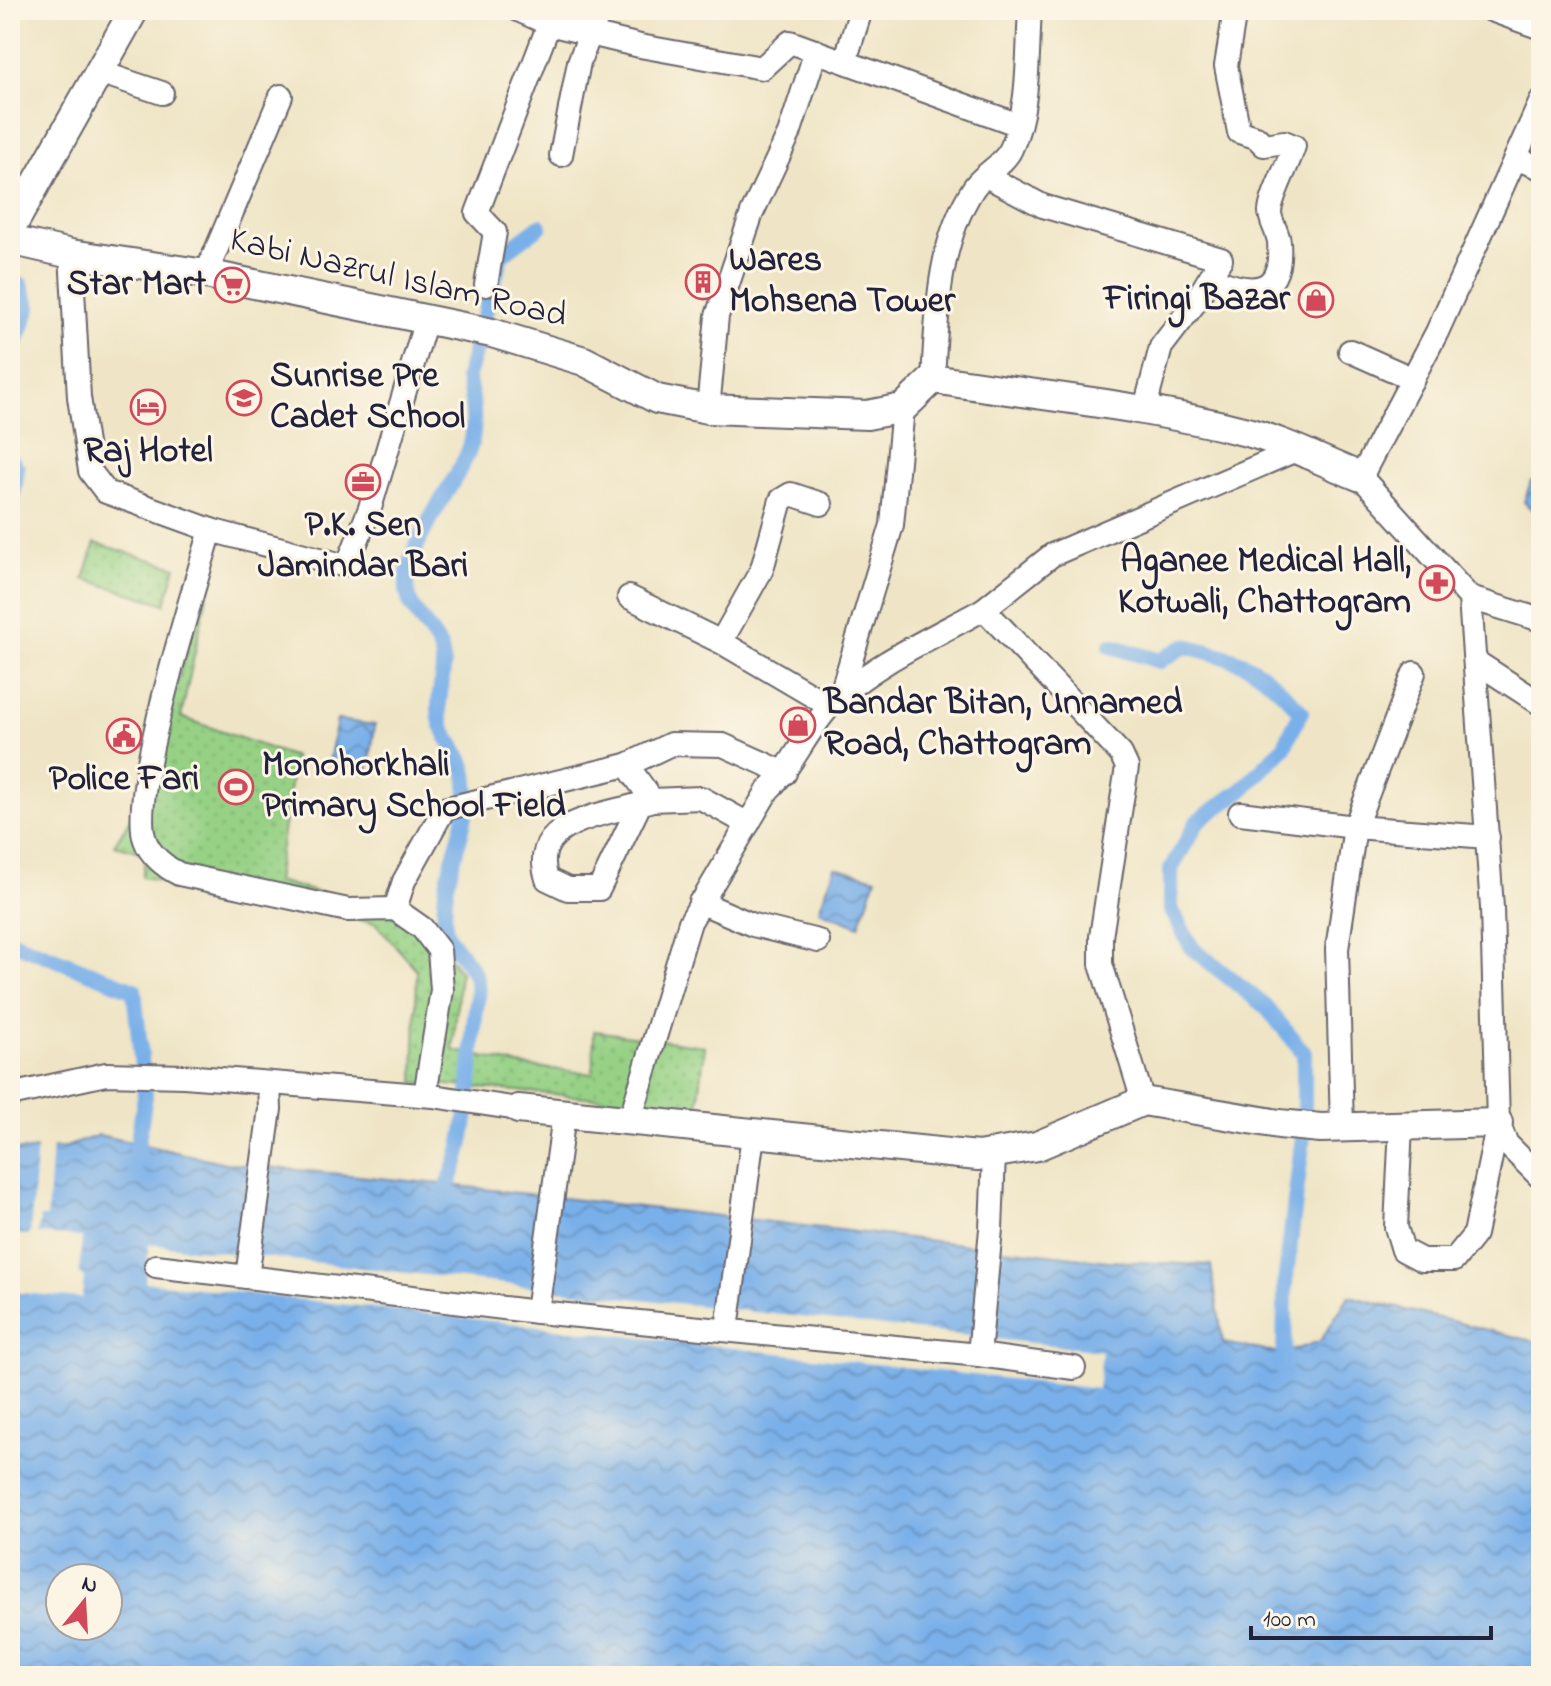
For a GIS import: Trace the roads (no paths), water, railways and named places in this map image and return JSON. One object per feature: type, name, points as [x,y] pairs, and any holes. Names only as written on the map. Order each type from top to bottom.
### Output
[{"type":"main road","points":[[10,205],[123,10]]},
{"type":"main road","points":[[10,230],[134,10]]},
{"type":"main road","name":"Kabi Nazrul Islam Road","points":[[10,240],[71,254],[206,274],[482,332],[584,361],[657,399],[708,409],[867,415],[903,408]]},
{"type":"main road","points":[[903,408],[933,379],[1062,400],[1145,408],[1250,433],[1361,477]]},
{"type":"main road","points":[[518,1109],[753,1135],[994,1155],[1037,1146],[1143,1101],[1279,1124],[1331,1128],[1498,1123]]},
{"type":"street","points":[[518,10],[549,24],[762,68],[790,42],[1019,125]]},
{"type":"street","points":[[561,155],[579,62],[600,10]]},
{"type":"street","points":[[845,61],[861,10]]},
{"type":"street","points":[[933,379],[936,311],[949,244],[974,187],[1010,152],[1019,125],[1030,10]]},
{"type":"street","points":[[1210,278],[1250,289],[1262,289],[1274,279],[1279,268],[1279,239],[1270,213],[1294,146],[1284,142],[1264,145],[1256,137],[1239,132],[1226,66],[1235,10]]},
{"type":"street","points":[[1491,10],[1541,28]]},
{"type":"street","points":[[486,285],[495,228],[477,213],[549,24]]},
{"type":"street","points":[[708,409],[717,316],[752,213],[789,134],[816,51]]},
{"type":"street","points":[[99,72],[162,93]]},
{"type":"street","points":[[206,274],[281,96]]},
{"type":"street","points":[[1541,101],[1517,159],[1413,379],[1361,477],[1470,598],[1541,620]]},
{"type":"street","points":[[1517,159],[1541,168]]},
{"type":"street","points":[[986,176],[1043,206],[1102,226],[1218,256],[1221,262],[1161,347],[1145,408]]},
{"type":"street","points":[[71,254],[79,397],[90,471],[106,492],[211,530],[346,564],[370,508],[426,320]]},
{"type":"street","points":[[1350,351],[1413,379]]},
{"type":"street","points":[[630,1120],[675,969],[700,902],[768,790],[785,773],[835,702],[892,525],[903,408]]},
{"type":"street","points":[[835,702],[888,664],[984,609],[1052,555],[1296,450]]},
{"type":"street","points":[[721,642],[762,569],[781,500],[791,494],[821,504]]},
{"type":"street","points":[[211,530],[150,758],[142,825],[145,841],[166,868],[179,874],[348,910],[395,909],[422,928],[439,950],[442,990],[429,1095]]},
{"type":"street","points":[[629,597],[835,702]]},
{"type":"street","points":[[1401,1126],[1396,1227],[1403,1250],[1422,1260],[1454,1260],[1475,1234],[1498,1123],[1488,837],[1478,663],[1470,598]]},
{"type":"street","points":[[984,609],[1121,754],[1127,767],[1101,937],[1101,964],[1143,1101]]},
{"type":"street","points":[[1478,663],[1541,704]]},
{"type":"street","points":[[1331,1128],[1337,949],[1355,827],[1414,673]]},
{"type":"street","points":[[395,909],[404,881],[444,809],[494,800],[627,765],[671,744],[723,745],[785,773]]},
{"type":"street","points":[[627,765],[646,802]]},
{"type":"street","points":[[646,802],[599,889],[568,889],[547,879],[541,864],[545,849],[560,828],[646,802],[701,798],[748,824]]},
{"type":"street","points":[[1240,813],[1355,827],[1488,837]]},
{"type":"street","points":[[700,902],[753,925],[818,941]]},
{"type":"street","points":[[10,1095],[106,1074],[184,1076],[429,1095],[518,1109]]},
{"type":"street","points":[[247,1277],[265,1151],[269,1084]]},
{"type":"street","points":[[537,1312],[564,1115]]},
{"type":"street","points":[[1498,1123],[1507,1144],[1541,1178]]},
{"type":"street","points":[[728,1318],[753,1135]]},
{"type":"street","points":[[979,1345],[991,1229],[994,1155]]},
{"type":"street","points":[[156,1266],[537,1312],[728,1318],[979,1345],[1074,1368]]},
{"type":"water","points":[[1541,480],[1541,518],[1524,502],[1531,481]]},
{"type":"water","points":[[337,720],[375,725],[368,774],[329,762]]},
{"type":"water","points":[[835,867],[876,878],[859,926],[819,910]]},
{"type":"water","points":[[99,1135],[226,1163],[450,1185],[1108,1261],[1211,1265],[1223,1343],[1283,1354],[1320,1341],[1349,1296],[1541,1343],[1541,1676],[10,1676],[10,1151],[63,1148]]},
{"type":"waterway","points":[[437,1201],[448,1184],[462,1141],[477,988],[475,975],[450,940],[445,926],[446,887],[467,801],[466,774],[439,714],[443,667],[441,650],[412,606],[407,582],[418,543],[469,450],[473,414],[467,378],[501,255],[540,226]]},
{"type":"waterway","points":[[10,359],[29,308],[21,285]]},
{"type":"waterway","points":[[10,459],[17,468],[10,517]]},
{"type":"waterway","points":[[1111,646],[1160,661],[1185,646],[1237,661],[1274,684],[1301,712],[1284,747],[1242,790],[1198,821],[1171,869],[1171,909],[1192,948],[1266,1007],[1304,1053],[1304,1128],[1285,1284],[1284,1373]]},
{"type":"waterway","points":[[10,941],[134,990],[145,1096],[134,1166]]},
{"type":"place","name":"Wares Mohsena Tower","points":[[703,282]]},
{"type":"place","name":"Star Mart","points":[[232,285]]},
{"type":"place","name":"Firingi Bazar","points":[[1316,300]]},
{"type":"place","name":"Sunrise Pre Cadet School","points":[[244,398]]},
{"type":"place","name":"Raj Hotel","points":[[148,407]]},
{"type":"place","name":"P.K. Sen Jamindar Bari","points":[[363,482]]},
{"type":"place","name":"Aganee Medical Hall, Kotwali, Chattogram","points":[[1437,583]]},
{"type":"place","name":"Bandar Bitan, Unnamed Road, Chattogram","points":[[798,725]]},
{"type":"place","name":"Police Fari","points":[[124,736]]},
{"type":"place","name":"Monohorkhali Primary School Field","points":[[236,787]]}]
